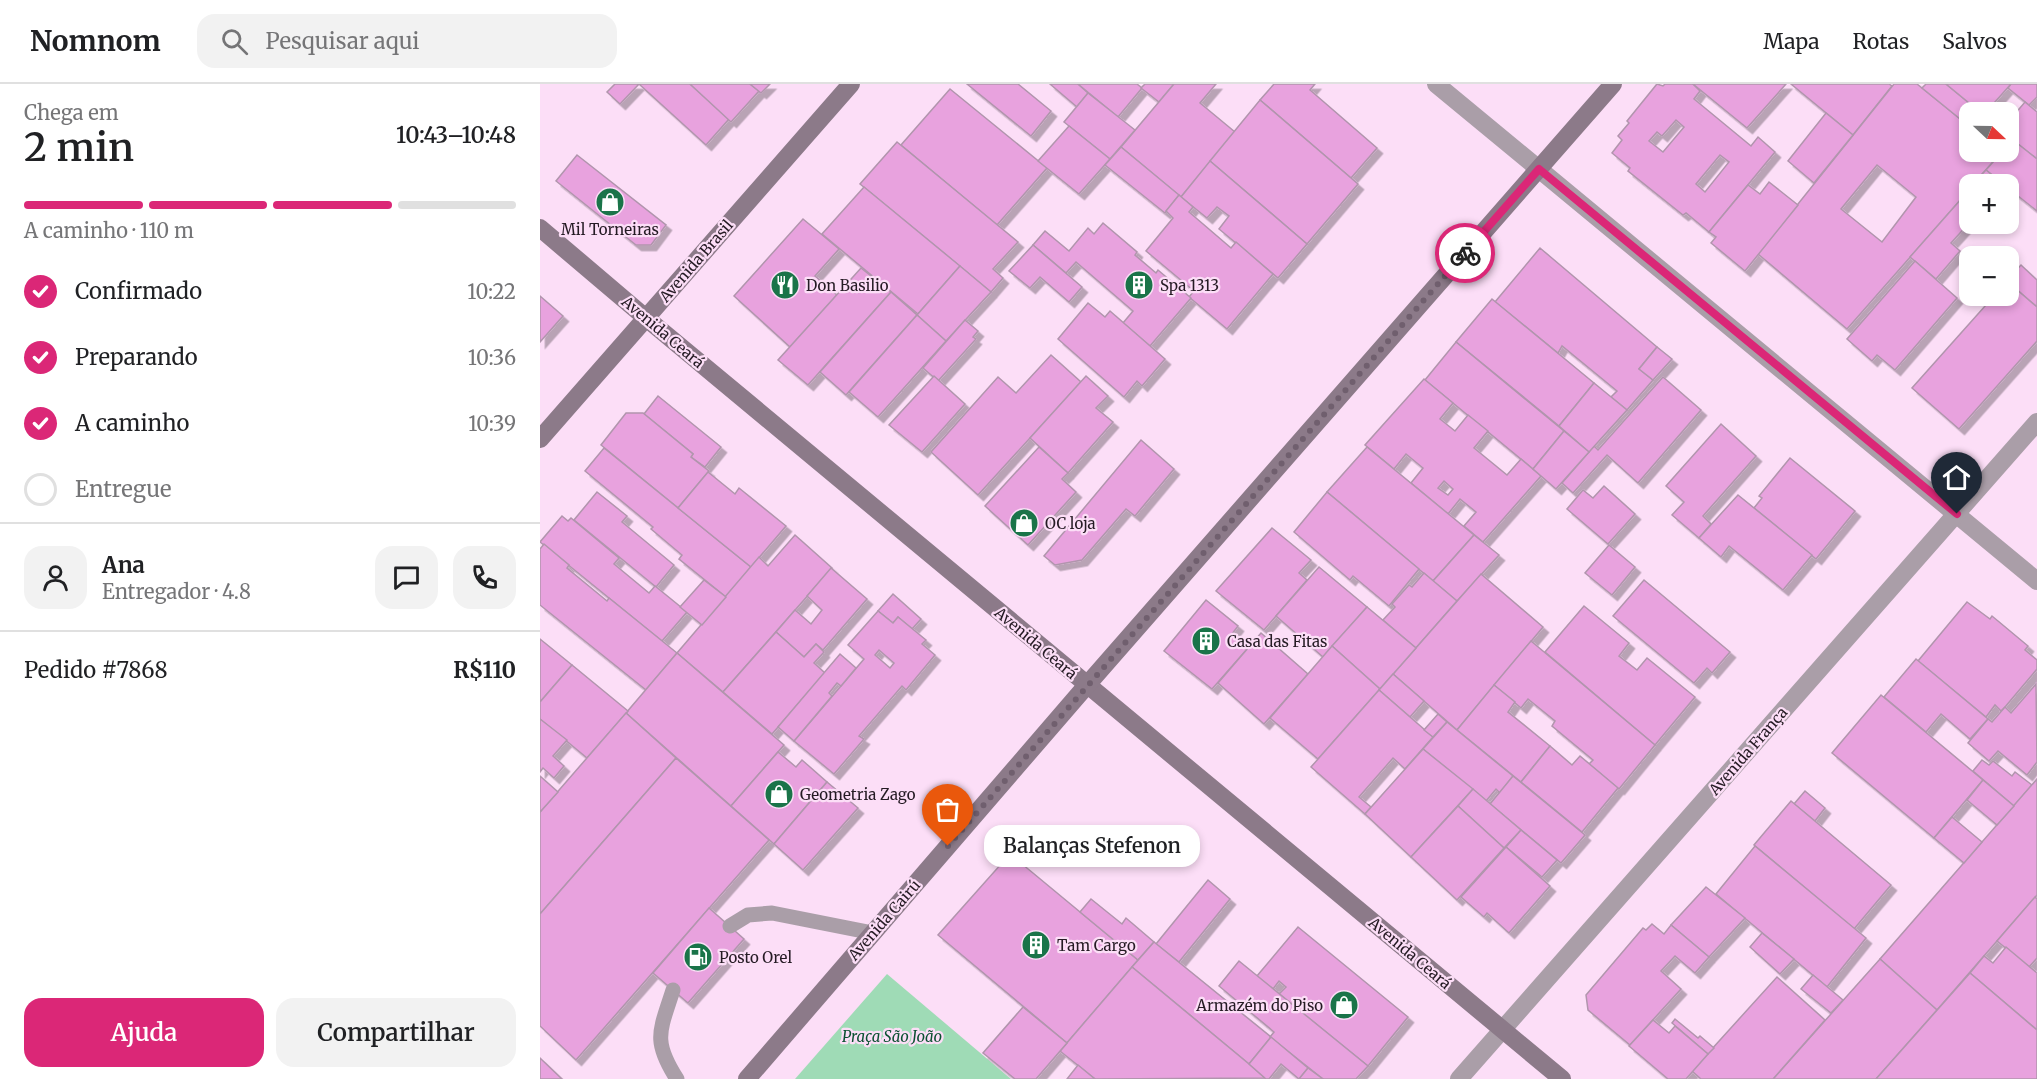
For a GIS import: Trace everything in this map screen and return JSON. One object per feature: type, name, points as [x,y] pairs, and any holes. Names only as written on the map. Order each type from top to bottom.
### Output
[{"type":"main road","name":"Avenida Brasil","points":[[540,439],[851,84]]},
{"type":"main road","name":"Avenida Cairú","points":[[747,1079],[1087,685],[1613,84]]},
{"type":"main road","name":"Avenida Ceará","points":[[540,228],[1562,1079]]},
{"type":"street","points":[[1436,84],[2037,581]]},
{"type":"street","name":"Avenida França","points":[[1459,1079],[2037,422]]},
{"type":"lane","points":[[730,926],[748,915],[772,913],[873,933]]},
{"type":"lane","points":[[673,990],[659,1034],[665,1061],[677,1079]]},
{"type":"green space","name":"Praça São João","points":[[887,974],[1011,1079],[795,1079]]},
{"type":"building","points":[[615,84],[639,84],[620,104],[607,92]]},
{"type":"building","points":[[639,84],[690,84],[729,119],[706,145]]},
{"type":"building","points":[[690,84],[750,84],[759,91],[731,122]]},
{"type":"building","points":[[750,84],[770,84],[761,93]]},
{"type":"building","points":[[967,84],[1018,84],[1051,111],[1031,136]]},
{"type":"building","points":[[1050,84],[1078,84],[1088,93],[1077,107]]},
{"type":"building","points":[[1078,84],[1137,84],[1142,88],[1118,117]]},
{"type":"building","points":[[1145,84],[1174,84],[1159,102],[1141,88]]},
{"type":"building","points":[[1174,84],[1216,84],[1200,103],[1235,132],[1181,197],[1121,147]]},
{"type":"building","points":[[1274,84],[1315,84],[1310,90],[1377,148],[1351,178],[1260,100]]},
{"type":"building","points":[[1657,84],[1663,86],[1665,84],[1693,84],[1700,91],[1694,99],[1751,146],[1758,137],[1775,152],[1709,232],[1686,213],[1683,215],[1628,171],[1630,168],[1612,153],[1622,140],[1618,136],[1629,123],[1627,121]],"holes":[[[1676,120],[1684,127],[1663,152],[1649,141],[1657,132],[1662,136]],[[1720,155],[1729,162],[1705,192],[1696,184]]]},
{"type":"building","points":[[1693,84],[1786,84],[1747,128]]},
{"type":"building","points":[[1791,84],[1889,84],[1892,86],[1853,135]]},
{"type":"building","points":[[1894,84],[1917,84],[1959,118],[1959,162],[1993,162],[1982,174],[1959,174],[1959,202],[1847,329],[1758,254]],"holes":[[[1877,165],[1916,197],[1882,242],[1841,209]]]},
{"type":"building","points":[[1926,84],[1946,84],[1968,102],[1959,102],[1959,118],[1922,88]]},
{"type":"building","points":[[1946,84],[2011,84],[1995,102],[1968,102]]},
{"type":"building","points":[[2011,84],[2037,84],[2037,97],[2029,105],[2008,88]]},
{"type":"building","points":[[950,89],[1047,168],[997,225],[901,145]]},
{"type":"building","points":[[1088,93],[1135,130],[1110,159],[1064,122]]},
{"type":"building","points":[[1260,100],[1358,184],[1307,244],[1210,161]]},
{"type":"building","points":[[2025,102],[2037,112],[2037,159],[2019,145],[2019,109]]},
{"type":"building","points":[[1826,113],[1853,135],[1814,183],[1788,161]]},
{"type":"building","points":[[1069,126],[1110,159],[1079,194],[1038,161]]},
{"type":"building","points":[[897,142],[1018,242],[993,269],[1003,278],[991,292],[860,184]]},
{"type":"building","points":[[2019,145],[2037,159],[2037,211],[2019,197],[2019,174],[1991,174],[1986,170],[1993,162],[2019,162]]},
{"type":"building","points":[[1121,147],[1179,195],[1165,213],[1105,165]]},
{"type":"building","name":"Mil Torneiras","points":[[577,155],[666,225],[651,245],[636,245],[556,181]]},
{"type":"building","points":[[1210,161],[1307,244],[1278,278],[1219,229],[1229,216],[1217,207],[1207,218],[1181,197]]},
{"type":"building","points":[[1769,182],[1798,205],[1745,271],[1711,243],[1716,237],[1709,232],[1748,185],[1760,194]]},
{"type":"building","points":[[864,187],[960,266],[918,314],[822,234]]},
{"type":"building","points":[[1179,195],[1193,207],[1189,212],[1231,248],[1236,242],[1273,274],[1227,329],[1189,297],[1194,291],[1146,251],[1173,218],[1166,211]]},
{"type":"building","points":[[1959,201],[1959,234],[1951,243],[1959,252],[1936,279],[1910,257]]},
{"type":"building","name":"Don Basilio","points":[[803,219],[839,249],[815,276],[837,295],[790,347],[734,296]]},
{"type":"building","name":"Spa 1313","points":[[1103,223],[1137,252],[1135,255],[1156,273],[1158,270],[1191,298],[1150,346],[1123,323],[1133,311],[1076,262],[1066,273],[1033,245],[1045,231],[1069,251],[1088,228],[1094,234]]},
{"type":"building","points":[[1033,245],[1082,287],[1069,302],[1040,277],[1030,288],[1009,271]]},
{"type":"building","points":[[1540,248],[1657,347],[1639,369],[1653,380],[1627,410],[1611,397],[1617,391],[1562,346],[1558,353],[1495,302]]},
{"type":"building","points":[[1915,261],[1957,298],[1895,370],[1877,355],[1872,361],[1847,339]]},
{"type":"building","points":[[2021,265],[2037,280],[2037,307],[2019,291],[2019,267]]},
{"type":"building","points":[[960,266],[991,292],[946,341],[917,315]]},
{"type":"building","points":[[861,268],[891,292],[808,385],[778,360]]},
{"type":"building","points":[[2019,291],[2037,307],[2037,341],[1959,429],[1912,388],[1985,306],[2019,306]]},
{"type":"building","points":[[891,292],[917,315],[846,395],[820,372]]},
{"type":"building","points":[[540,296],[563,316],[540,342]]},
{"type":"building","points":[[1492,299],[1594,383],[1559,426],[1456,342]]},
{"type":"building","points":[[1088,303],[1105,317],[1110,311],[1165,359],[1142,386],[1137,381],[1124,397],[1058,339]]},
{"type":"building","points":[[917,315],[946,341],[878,417],[849,392]]},
{"type":"building","points":[[965,320],[978,331],[973,337],[976,339],[938,381],[923,368]]},
{"type":"building","points":[[1456,342],[1564,431],[1533,469],[1425,380]]},
{"type":"building","points":[[1657,347],[1672,359],[1653,380],[1639,369]]},
{"type":"building","points":[[1051,355],[1081,382],[978,495],[931,452],[998,377],[1016,393]]},
{"type":"building","points":[[934,376],[965,404],[922,452],[889,425]]},
{"type":"building","points":[[1086,376],[1108,396],[1096,408],[1113,422],[1068,473],[1030,438]]},
{"type":"building","points":[[1663,377],[1701,410],[1638,483],[1607,455],[1573,493],[1562,483],[1594,446],[1598,450]]},
{"type":"building","points":[[1424,379],[1453,403],[1440,419],[1455,431],[1468,415],[1488,431],[1474,448],[1507,475],[1521,459],[1541,476],[1483,542],[1464,526],[1476,512],[1460,499],[1448,514],[1411,483],[1423,468],[1406,454],[1394,469],[1365,445]],"holes":[[[1444,481],[1453,489],[1448,495],[1438,488]]]},
{"type":"building","points":[[1594,383],[1627,410],[1589,452],[1559,426]]},
{"type":"building","points":[[658,396],[721,447],[705,467],[691,457],[693,454],[644,414]]},
{"type":"building","points":[[626,413],[643,413],[693,454],[691,457],[709,471],[678,508],[601,445]]},
{"type":"building","points":[[1721,424],[1756,456],[1703,516],[1711,524],[1699,538],[1672,515],[1684,502],[1666,486]]},
{"type":"building","points":[[1564,431],[1589,452],[1556,489],[1533,469]]},
{"type":"building","points":[[1141,440],[1174,469],[1135,516],[1126,509],[1082,560],[1055,565],[1044,556]]},
{"type":"building","points":[[1039,447],[1068,473],[1062,479],[1076,492],[1028,545],[985,506]]},
{"type":"building","points":[[1367,447],[1474,535],[1433,581],[1327,492]]},
{"type":"building","points":[[604,448],[751,567],[726,597],[679,559],[682,555],[651,529],[653,527],[585,471]]},
{"type":"building","points":[[1790,458],[1855,511],[1816,559],[1754,508],[1762,498],[1759,496]]},
{"type":"building","points":[[708,472],[735,494],[739,488],[786,526],[751,567],[678,508]]},
{"type":"building","points":[[1604,486],[1635,514],[1608,544],[1567,509],[1583,490],[1593,498]]},
{"type":"building","points":[[597,492],[627,516],[622,522],[674,565],[656,587],[574,520]]},
{"type":"building","points":[[1327,492],[1419,569],[1389,606],[1353,576],[1350,580],[1294,532]]},
{"type":"building","points":[[1738,495],[1812,555],[1783,590],[1729,546],[1721,557],[1699,538]]},
{"type":"building","points":[[562,516],[568,521],[571,518],[619,558],[614,564],[649,593],[655,586],[687,612],[662,641],[540,542]]},
{"type":"building","points":[[1272,528],[1311,560],[1299,573],[1307,580],[1264,630],[1216,591]]},
{"type":"building","points":[[795,535],[832,568],[723,692],[677,653],[759,557],[768,566]]},
{"type":"building","points":[[1474,535],[1499,555],[1457,601],[1433,581]]},
{"type":"building","points":[[544,544],[569,565],[567,568],[607,601],[609,598],[677,653],[646,690],[540,605],[540,549]]},
{"type":"building","points":[[1609,545],[1635,567],[1612,595],[1585,573]]},
{"type":"building","points":[[1319,567],[1367,607],[1323,657],[1276,616]]},
{"type":"building","points":[[831,568],[867,599],[823,650],[816,644],[804,657],[776,632],[795,610],[811,624],[822,610],[807,596]]},
{"type":"building","points":[[1424,573],[1457,601],[1416,648],[1383,620],[1395,607],[1392,604],[1409,585],[1412,587]]},
{"type":"building","points":[[1481,574],[1543,627],[1457,730],[1393,674]]},
{"type":"building","points":[[704,580],[726,597],[702,625],[680,607]]},
{"type":"building","points":[[1644,580],[1730,652],[1712,673],[1707,668],[1694,683],[1613,616]]},
{"type":"building","points":[[893,594],[921,619],[912,629],[898,617],[893,623],[878,611]]},
{"type":"building","name":"Casa das Fitas","points":[[1206,600],[1238,626],[1232,634],[1248,648],[1212,689],[1164,651]]},
{"type":"building","points":[[1967,602],[1990,619],[1992,616],[2028,646],[2025,650],[2037,660],[2037,669],[2005,707],[2001,711],[1995,705],[1986,717],[1918,661]]},
{"type":"building","points":[[1584,606],[1629,643],[1619,656],[1637,670],[1647,658],[1695,697],[1655,745],[1545,652]]},
{"type":"building","points":[[1367,607],[1416,648],[1380,689],[1332,646]]},
{"type":"building","points":[[878,611],[893,623],[898,617],[926,640],[922,644],[935,655],[906,690],[902,686],[859,736],[864,739],[834,774],[794,741],[864,659],[848,645]],"holes":[[[879,650],[894,663],[890,668],[875,655]]]},
{"type":"building","points":[[776,632],[804,657],[816,644],[824,652],[814,663],[825,673],[772,734],[723,692]]},
{"type":"building","points":[[1261,633],[1308,674],[1264,724],[1218,683]]},
{"type":"building","points":[[540,639],[572,665],[540,702]]},
{"type":"building","points":[[1531,641],[1655,745],[1619,789],[1589,764],[1593,760],[1552,726],[1555,721],[1528,699],[1521,708],[1494,685]]},
{"type":"building","points":[[1332,646],[1380,689],[1318,759],[1270,718]]},
{"type":"building","points":[[677,653],[784,745],[731,806],[626,713]]},
{"type":"building","points":[[840,654],[856,668],[841,686],[837,683],[829,693],[832,696],[794,741],[778,727]]},
{"type":"building","points":[[1916,659],[1988,719],[1970,739],[1941,714],[1926,732],[1884,697]]},
{"type":"building","points":[[572,665],[628,711],[587,758],[540,719],[540,702]]},
{"type":"building","points":[[1393,674],[1424,701],[1410,717],[1379,690]]},
{"type":"building","points":[[2036,684],[2037,762],[2027,775],[1998,751],[1989,761],[1968,743],[1988,719],[1992,722],[2005,707],[2011,713]]},
{"type":"building","points":[[1494,685],[1515,702],[1508,712],[1550,746],[1521,782],[1457,730]]},
{"type":"building","points":[[1379,690],[1433,737],[1405,769],[1393,758],[1359,797],[1371,807],[1365,814],[1311,767]]},
{"type":"building","points":[[1881,695],[1983,780],[1934,838],[1832,753]]},
{"type":"building","points":[[626,713],[676,758],[540,914],[540,812]]},
{"type":"building","points":[[1438,714],[1447,722],[1433,737],[1424,730]]},
{"type":"building","points":[[540,719],[567,740],[553,756],[564,766],[554,778],[543,768],[540,772]]},
{"type":"building","points":[[1447,722],[1513,776],[1500,793],[1496,789],[1486,801],[1423,749]]},
{"type":"building","points":[[1550,746],[1572,765],[1580,756],[1618,788],[1582,832],[1521,782]]},
{"type":"building","points":[[1423,749],[1473,789],[1411,857],[1365,814]]},
{"type":"building","name":"Geometria Zago","points":[[778,752],[796,767],[802,760],[827,782],[774,844],[731,806]]},
{"type":"building","points":[[676,758],[769,840],[576,1060],[540,1026],[540,914]]},
{"type":"building","points":[[1982,760],[1989,765],[1993,761],[2012,776],[2015,772],[2032,785],[2014,806],[1973,771]]},
{"type":"building","points":[[540,776],[558,792],[540,812]]},
{"type":"building","points":[[1513,776],[1585,835],[1561,863],[1490,804]]},
{"type":"building","points":[[2037,779],[2037,895],[1937,1010],[1880,959]]},
{"type":"building","points":[[1983,780],[2014,806],[1997,825],[1967,800]]},
{"type":"building","points":[[827,782],[858,808],[803,870],[774,844]]},
{"type":"building","points":[[1473,789],[1521,830],[1504,848],[1458,806]]},
{"type":"building","points":[[1805,791],[1825,808],[1815,821],[1794,804]]},
{"type":"building","points":[[1791,801],[1891,885],[1854,929],[1754,845]]},
{"type":"building","points":[[1458,806],[1504,848],[1457,900],[1411,857]]},
{"type":"building","points":[[1952,817],[1982,842],[1964,863],[1934,838]]},
{"type":"building","points":[[1521,830],[1557,860],[1542,877],[1506,847]]},
{"type":"building","points":[[1755,846],[1866,938],[1827,987],[1716,894]]},
{"type":"building","points":[[1506,847],[1550,886],[1509,933],[1487,913],[1484,917],[1461,897]]},
{"type":"building","name":"Tam Cargo","points":[[1010,854],[1138,960],[1067,1043],[938,935]]},
{"type":"building","points":[[1208,880],[1230,899],[1179,962],[1156,944]]},
{"type":"building","points":[[1706,887],[1745,918],[1709,957],[1671,925]]},
{"type":"building","points":[[2035,897],[2037,899],[2037,958],[2029,967],[1997,941]]},
{"type":"building","points":[[1091,899],[1122,924],[1126,918],[1154,942],[1138,960],[1080,912]]},
{"type":"building","points":[[709,908],[744,939],[688,1003],[653,973]]},
{"type":"building","points":[[1652,924],[1664,934],[1671,925],[1709,957],[1695,973],[1675,956],[1661,971],[1681,989],[1630,1045],[1588,1010],[1586,995],[1643,928],[1646,930]]},
{"type":"building","name":"Armazém do Piso","points":[[1298,927],[1408,1017],[1368,1066],[1279,994],[1286,987],[1279,981],[1273,989],[1257,976]]},
{"type":"building","points":[[1762,933],[1794,959],[1780,974],[1750,947]]},
{"type":"building","points":[[1154,942],[1271,1037],[1249,1064],[1132,967]]},
{"type":"building","points":[[2006,947],[2037,973],[2037,1030],[1970,973],[1984,956],[1993,963]]},
{"type":"building","points":[[1880,959],[1937,1010],[1876,1079],[1773,1079]]},
{"type":"building","points":[[1239,961],[1368,1066],[1356,1079],[1323,1079],[1270,1037],[1274,1032],[1219,986]]},
{"type":"building","points":[[1132,967],[1265,1078],[1095,1079],[1060,1051]]},
{"type":"building","points":[[1970,973],[2037,1030],[2037,1079],[1876,1079]]},
{"type":"building","points":[[1813,975],[1843,1000],[1831,1013],[1801,989]]},
{"type":"building","points":[[1777,977],[1825,1020],[1773,1079],[1701,1079],[1692,1071]]},
{"type":"building","points":[[1023,1007],[1067,1043],[1036,1079],[1015,1079],[983,1053]]},
{"type":"building","points":[[1675,1019],[1714,1048],[1708,1054],[1672,1023]]},
{"type":"building","points":[[1653,1020],[1669,1033],[1675,1026],[1708,1054],[1686,1079],[1668,1079],[1629,1046]]},
{"type":"building","points":[[1271,1037],[1308,1068],[1299,1079],[1281,1064],[1269,1079],[1266,1079],[1249,1064]]},
{"type":"building","points":[[540,1058],[562,1079],[540,1079]]},
{"type":"building","points":[[1078,1065],[1095,1079],[1067,1079]]},
{"type":"building","points":[[1308,1068],[1323,1079],[1299,1079]]},
{"type":"way so far","points":[[948,846],[1465,253]]},
{"type":"place","name":"Mil Torneiras","points":[[610,202]]},
{"type":"place","name":"Don Basilio","points":[[785,285]]},
{"type":"place","name":"Spa 1313","points":[[1139,285]]},
{"type":"place","name":"OC loja","points":[[1024,523]]},
{"type":"place","name":"Casa das Fitas","points":[[1206,641]]},
{"type":"place","name":"Geometria Zago","points":[[779,794]]},
{"type":"place","name":"Balanças Stefenon","points":[[948,846]]},
{"type":"place","name":"Tam Cargo","points":[[1036,945]]},
{"type":"place","name":"Posto Orel","points":[[698,957]]},
{"type":"place","name":"Armazém do Piso","points":[[1344,1005]]},
{"type":"route","points":[[1465,253],[1539,169],[1957,514]]}]
